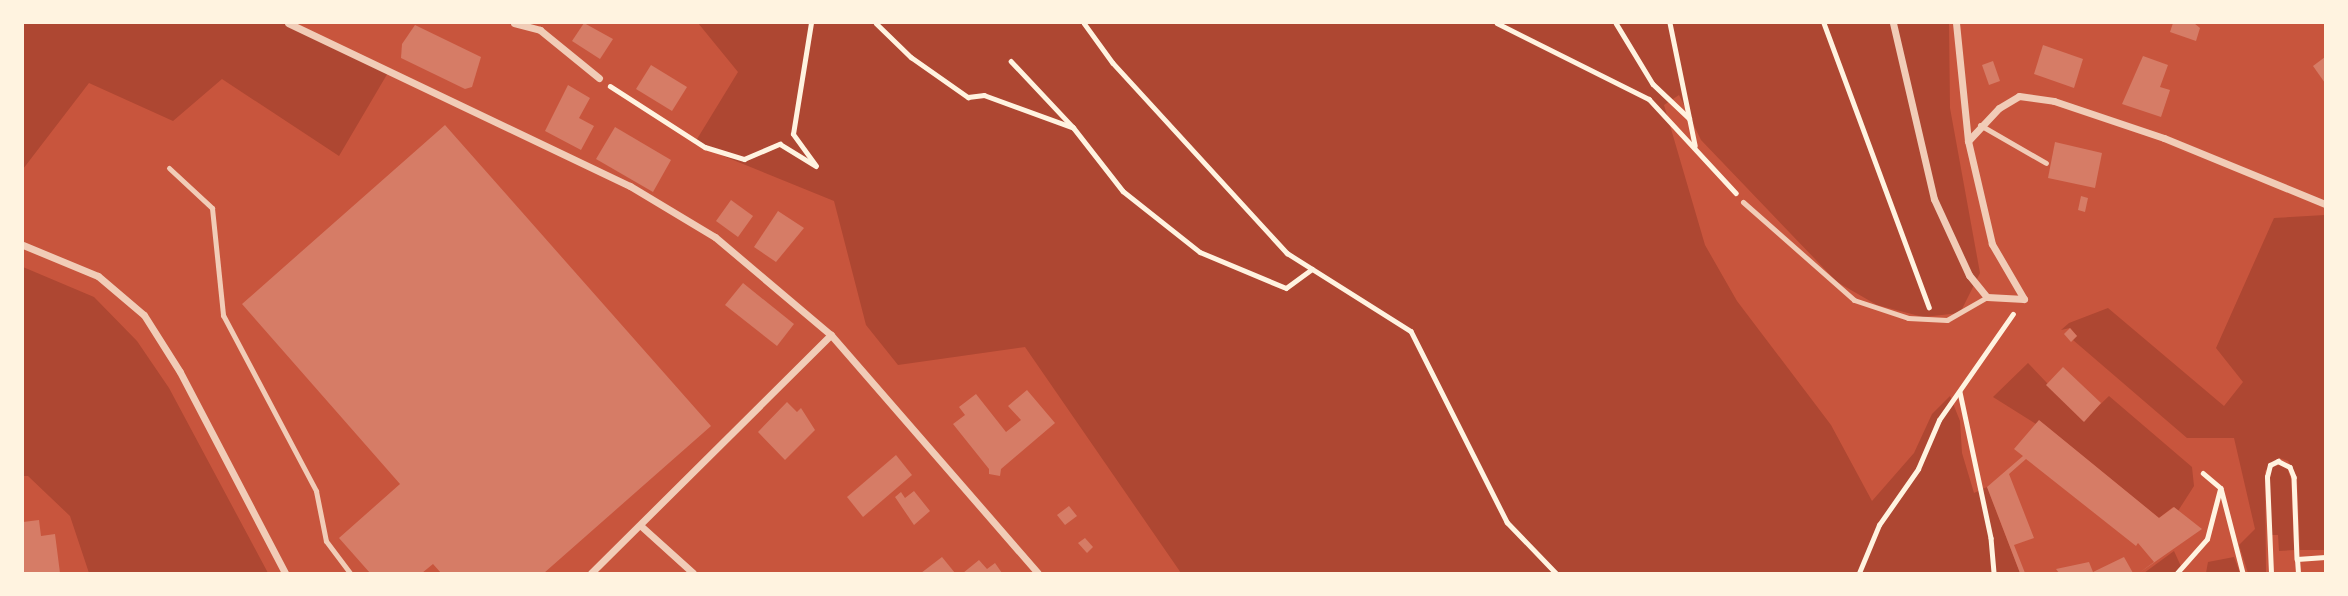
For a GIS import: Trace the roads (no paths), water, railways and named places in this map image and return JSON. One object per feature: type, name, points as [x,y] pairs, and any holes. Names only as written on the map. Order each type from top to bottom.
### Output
[{"type":"street","points":[[288,23],[674,210],[831,335],[1038,573]]},
{"type":"street","points":[[514,23],[540,30],[599,78]]},
{"type":"street","points":[[1893,23],[1934,200],[1969,275],[1987,297],[2024,299],[1992,244],[1968,141],[1956,23]]},
{"type":"street","points":[[1968,141],[1980,125],[2020,96],[2054,102],[2164,138],[2325,204]]},
{"type":"street","points":[[23,245],[98,276],[144,315],[180,372],[285,573]]},
{"type":"street","points":[[591,573],[831,335]]},
{"type":"street","points":[[641,526],[692,573]]},
{"type":"lane","points":[[1980,125],[2046,163]]},
{"type":"lane","points":[[170,168],[212,208],[223,315],[316,491],[326,541],[350,573]]},
{"type":"lane","points":[[1743,202],[1854,300],[1908,318],[1947,320],[1987,297]]}]
